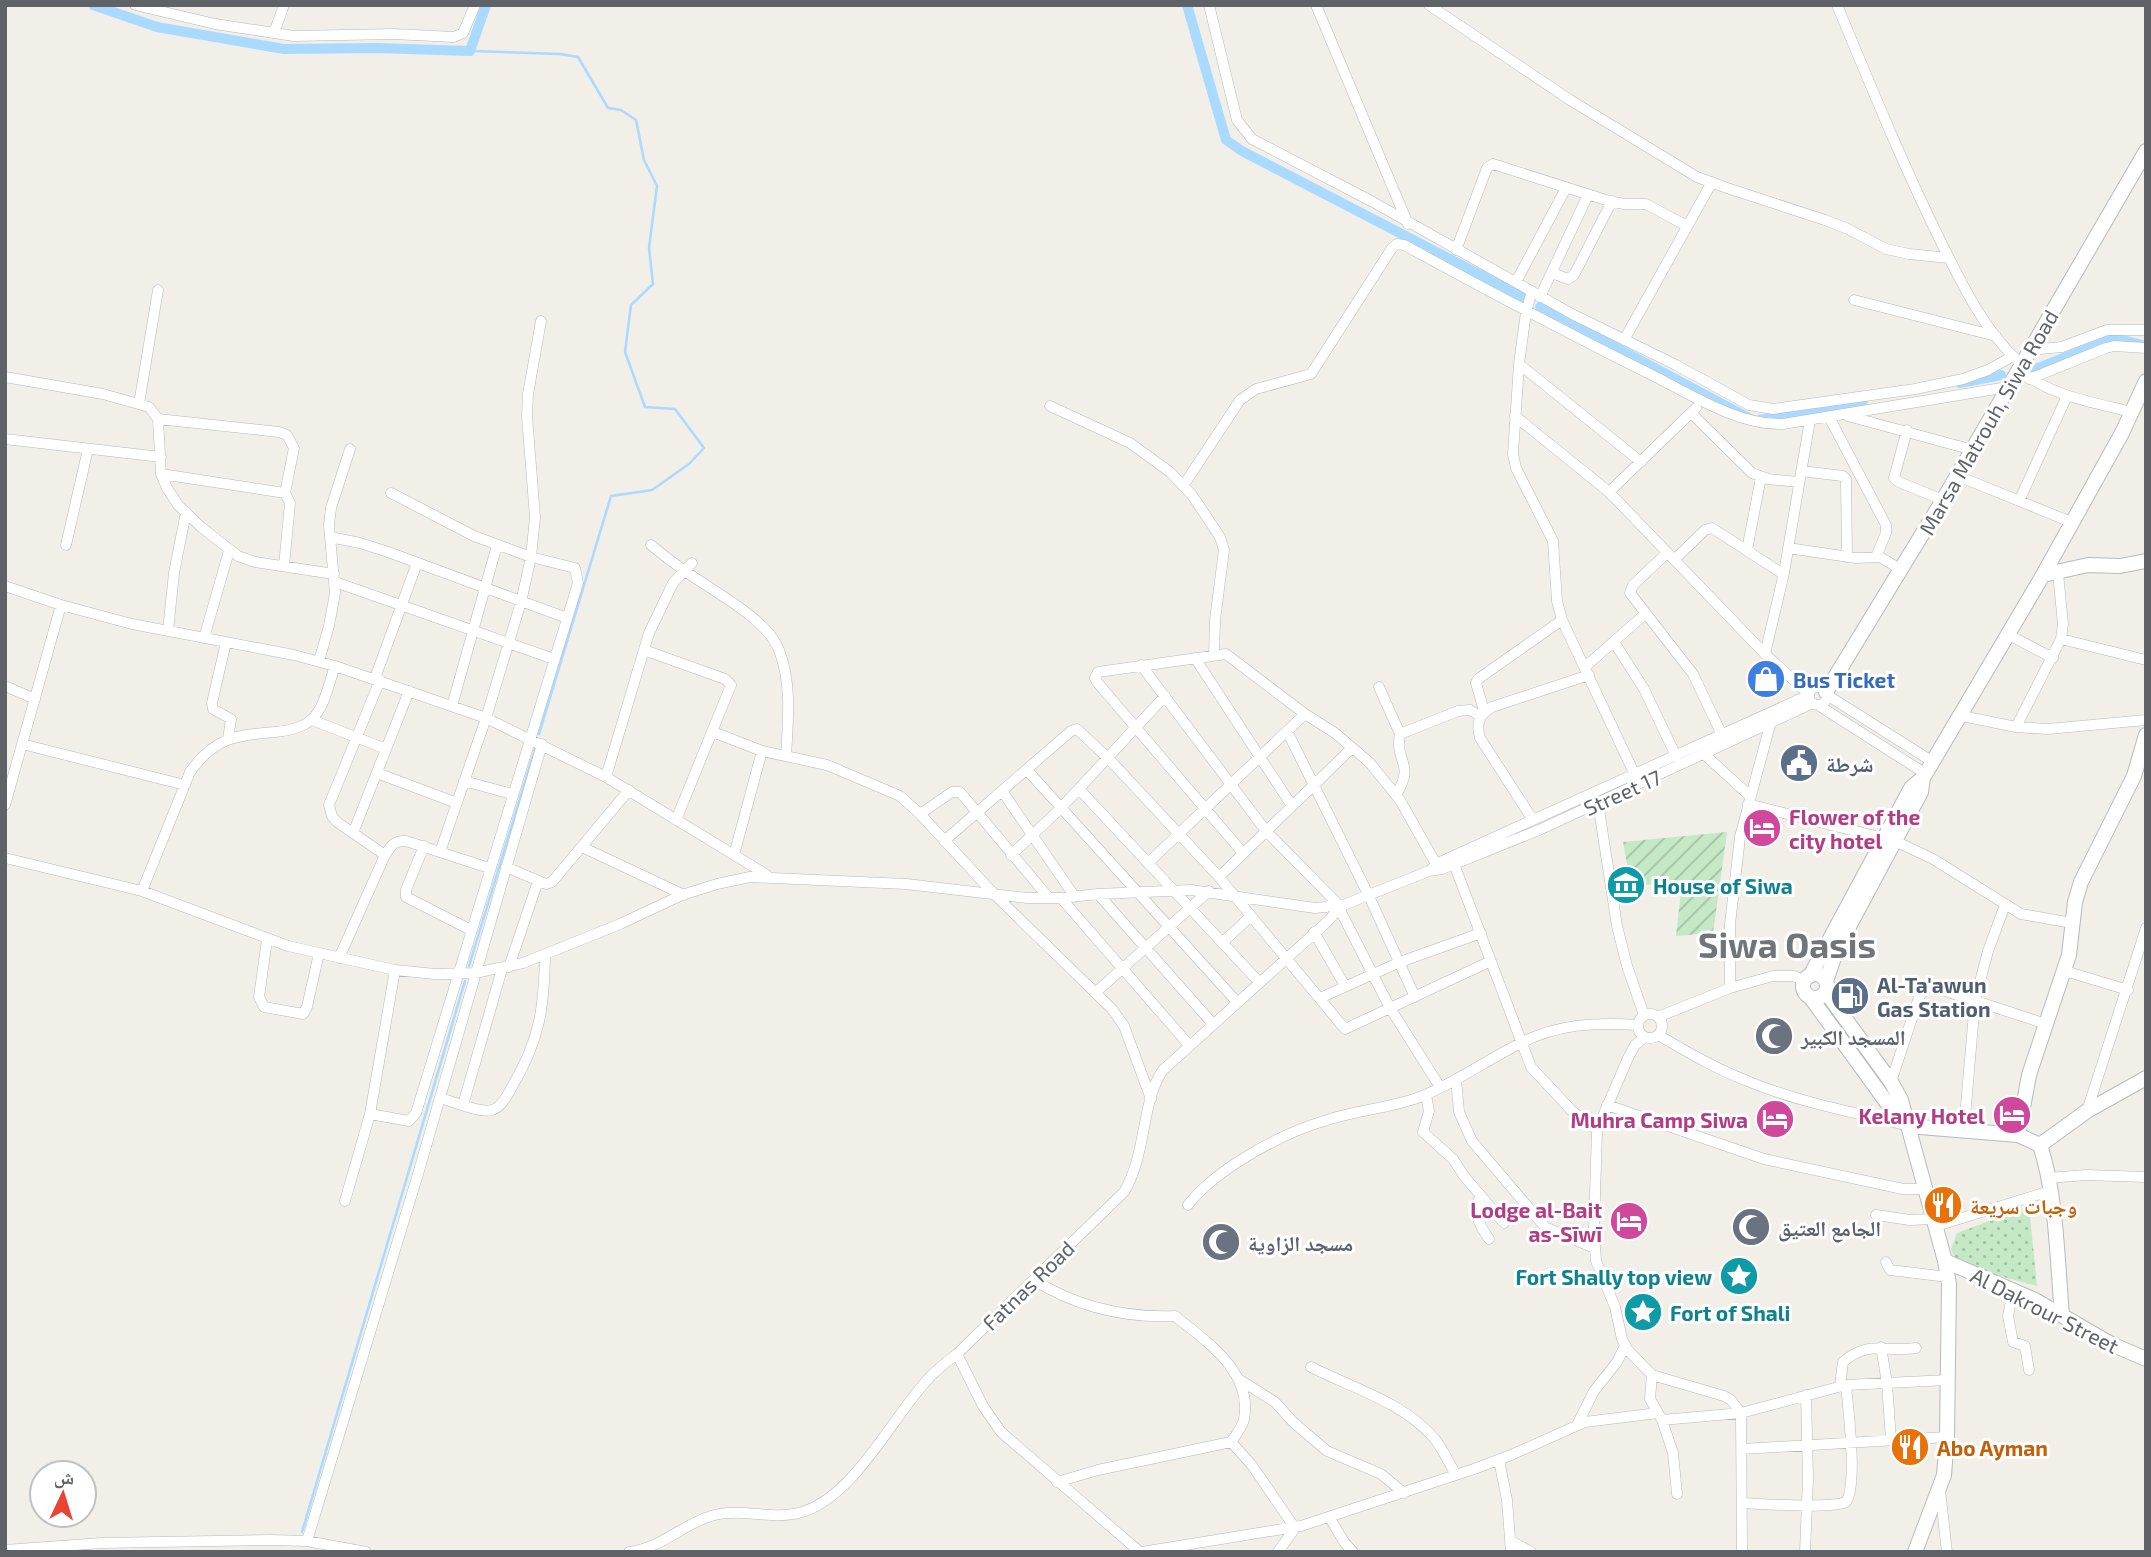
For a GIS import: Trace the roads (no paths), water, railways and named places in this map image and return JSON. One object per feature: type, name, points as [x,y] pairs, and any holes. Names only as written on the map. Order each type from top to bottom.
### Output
[{"type":"street","points":[[135,5],[191,19],[315,37],[393,34],[457,37],[466,28],[475,5]]},
{"type":"street","points":[[274,33],[284,5]]},
{"type":"street","points":[[1209,5],[1241,127],[1252,139],[1373,202],[1536,294],[1749,405],[1766,410],[1915,389],[1963,379],[1988,370],[2113,346],[2146,348]]},
{"type":"street","points":[[1316,5],[1408,224]]},
{"type":"street","points":[[1429,5],[1570,100],[1681,167],[1712,182],[1825,220],[1886,249],[1949,258]]},
{"type":"street","points":[[1837,5],[1892,137],[1949,258],[1975,306],[1996,336],[2022,364],[2067,396],[2132,412]]},
{"type":"street","name":"Marsa Matrouh, Siwa Road","points":[[1827,694],[1958,476],[2146,151]]},
{"type":"street","points":[[1456,250],[1491,164],[1588,195],[1648,205],[1687,226]]},
{"type":"street","points":[[1625,340],[1712,182]]},
{"type":"street","points":[[1516,282],[1566,188]]},
{"type":"street","points":[[1588,195],[1552,273],[1526,312],[1519,364],[1514,462],[1553,541],[1557,601],[1562,620],[1635,775]]},
{"type":"street","points":[[1552,273],[1568,279],[1572,277],[1612,201]]},
{"type":"street","points":[[1183,486],[1240,400],[1256,389],[1307,377],[1314,370],[1345,318],[1395,245],[1404,245],[1526,312],[1703,401],[1763,424],[1844,415],[2008,387]]},
{"type":"street","points":[[139,404],[158,290]]},
{"type":"street","points":[[1854,300],[1996,336]]},
{"type":"street","points":[[440,852],[486,718],[521,602],[531,557],[535,517],[527,416],[528,394],[541,321]]},
{"type":"street","points":[[2022,364],[2107,330],[2146,330]]},
{"type":"street","points":[[1519,364],[1641,462]]},
{"type":"street","points":[[5,377],[103,394],[153,409],[158,419],[161,474],[178,505],[229,551],[255,562],[335,578],[400,606],[554,659]]},
{"type":"street","points":[[1811,998],[1819,998],[1826,987],[1837,949],[1911,788],[1928,771],[2009,635],[2132,412],[2146,380]]},
{"type":"street","points":[[2019,501],[2067,396]]},
{"type":"street","points":[[1609,492],[1703,401]]},
{"type":"street","points":[[1050,406],[1130,443],[1170,472],[1192,495],[1223,544],[1214,654]]},
{"type":"street","points":[[1691,413],[1746,469],[1760,477],[1843,476],[1846,479],[1847,557]]},
{"type":"street","points":[[1844,415],[1973,450]]},
{"type":"street","points":[[1515,416],[1609,492],[1812,699],[1874,741],[1928,771]]},
{"type":"street","points":[[1829,417],[1886,525],[1886,533],[1876,557]]},
{"type":"street","points":[[158,419],[284,434],[290,438],[294,448],[285,493],[290,503],[284,566]]},
{"type":"street","points":[[1765,654],[1788,548],[1810,420]]},
{"type":"street","points":[[1907,430],[1895,478],[1943,500]]},
{"type":"street","points":[[5,439],[161,457]]},
{"type":"street","points":[[66,545],[88,449]]},
{"type":"street","points":[[319,661],[334,604],[331,508],[350,449]]},
{"type":"street","points":[[161,474],[285,493]]},
{"type":"street","points":[[1958,476],[2071,523]]},
{"type":"street","points":[[1747,550],[1760,477]]},
{"type":"street","points":[[370,1114],[409,1121],[415,1116],[578,583],[577,571],[571,566],[531,557],[497,545],[390,493]]},
{"type":"street","points":[[168,631],[174,573],[186,512]]},
{"type":"street","points":[[1722,734],[1693,674],[1631,596],[1631,588],[1708,528],[1716,530],[1783,574]]},
{"type":"street","points":[[330,537],[360,543],[566,618]]},
{"type":"street","points":[[452,706],[497,545]]},
{"type":"street","points":[[651,545],[745,612],[767,632],[778,647],[785,670],[789,701],[786,756]]},
{"type":"street","points":[[1788,548],[1847,557],[1876,557],[1902,570]]},
{"type":"street","points":[[204,638],[229,551]]},
{"type":"street","points":[[2043,575],[2088,565],[2120,566],[2146,561]]},
{"type":"street","points":[[385,855],[332,816],[329,805],[356,738],[417,563]]},
{"type":"street","points":[[606,777],[649,634],[668,590],[692,563]]},
{"type":"street","points":[[2016,727],[2061,639],[2063,624],[2059,573]]},
{"type":"street","points":[[5,586],[61,605],[168,631],[319,661],[486,718],[606,777],[768,876]]},
{"type":"street","points":[[5,805],[61,605]]},
{"type":"street","points":[[1400,734],[1458,710],[1482,713],[1587,671],[1645,614]]},
{"type":"street","points":[[1533,820],[1479,738],[1482,713],[1476,683],[1562,620]]},
{"type":"street","points":[[2009,635],[2053,658]]},
{"type":"street","points":[[2061,639],[2146,660]]},
{"type":"street","points":[[226,642],[212,706],[231,719],[228,739]]},
{"type":"street","points":[[1614,642],[1644,689],[1676,756]]},
{"type":"street","points":[[644,650],[729,681],[730,689],[676,820]]},
{"type":"street","points":[[1243,853],[1097,682],[1095,678],[1098,672],[1226,654],[1369,762],[1396,795],[1432,867]]},
{"type":"street","points":[[1195,658],[1292,806]]},
{"type":"street","points":[[1142,665],[1266,831],[1338,906],[1390,1008],[1440,1087]]},
{"type":"street","points":[[142,891],[190,772],[202,756],[228,739],[248,734],[287,731],[312,720],[319,709],[335,666]]},
{"type":"street","points":[[5,687],[35,699]]},
{"type":"street","points":[[1379,687],[1400,734],[1399,742],[1406,774],[1396,795]]},
{"type":"street","points":[[1812,699],[1817,687],[1881,730],[1928,771]]},
{"type":"street","points":[[353,833],[409,691]]},
{"type":"street","points":[[1812,699],[1825,702],[1827,694]]},
{"type":"street","points":[[1011,855],[1109,759],[1165,696]]},
{"type":"street","name":"Street 17","points":[[1338,906],[1432,867],[1722,734],[1812,699]]},
{"type":"street","name":"Street 17","points":[[1432,867],[1438,870],[1454,864],[1598,803],[1770,725],[1812,699]]},
{"type":"street","points":[[1148,863],[1305,714]]},
{"type":"street","points":[[1962,716],[2016,727],[2074,728],[2146,720]]},
{"type":"street","points":[[312,720],[386,749]]},
{"type":"street","points":[[1730,988],[1732,888],[1740,837],[1770,725]]},
{"type":"street","points":[[944,841],[1075,729],[1109,759],[1219,877],[1345,1029],[1491,961]]},
{"type":"street","points":[[1874,741],[1881,730]]},
{"type":"street","points":[[1287,731],[1368,894],[1415,997]]},
{"type":"street","points":[[713,732],[762,751],[827,765],[900,796],[1112,1009],[1124,1026],[1151,1099]]},
{"type":"street","points":[[2018,1135],[2029,1075],[2069,955],[2075,902],[2081,882],[2134,776],[2146,734]]},
{"type":"street","points":[[22,744],[185,785]]},
{"type":"street","points":[[307,1541],[440,1098],[542,744]]},
{"type":"street","points":[[1219,877],[1352,748]]},
{"type":"street","points":[[734,855],[762,751]]},
{"type":"street","points":[[1704,755],[1749,800],[1889,839],[1933,859],[2005,905],[2033,918],[2072,923]]},
{"type":"street","points":[[1027,770],[1237,1002]]},
{"type":"street","points":[[377,773],[457,803]]},
{"type":"street","points":[[464,781],[512,794]]},
{"type":"street","points":[[1079,789],[1259,982]]},
{"type":"street","points":[[506,867],[548,884],[554,881],[629,790]]},
{"type":"street","points":[[1002,791],[1075,897]]},
{"type":"street","points":[[920,814],[952,792],[960,792],[1049,898]]},
{"type":"street","points":[[1598,803],[1620,936],[1644,1015],[1638,1025],[1645,1037],[1658,1035],[1662,1026],[1658,1017],[1644,1015]]},
{"type":"street","points":[[1889,839],[1807,978],[1804,991],[1890,1107],[1908,1126]]},
{"type":"street","points":[[339,958],[385,855],[398,840],[489,868]]},
{"type":"street","points":[[424,846],[406,890],[406,897],[471,930]]},
{"type":"street","points":[[582,847],[684,895]]},
{"type":"street","points":[[5,858],[142,891],[204,912],[267,940],[395,970],[459,973],[506,968],[545,955],[684,895],[736,879],[768,876],[906,884],[1049,898],[1135,891],[1209,891],[1315,908],[1338,906]]},
{"type":"street","points":[[1454,864],[1531,1067],[1572,1111],[1597,1130]]},
{"type":"street","points":[[463,1105],[506,968],[538,880]]},
{"type":"street","points":[[1095,993],[1191,910],[1209,891]]},
{"type":"street","points":[[1098,894],[1213,1024]]},
{"type":"street","points":[[1060,898],[1189,1045]]},
{"type":"street","points":[[1964,1129],[1975,1001],[1987,951],[2005,905]]},
{"type":"street","name":"Fatnas Road","points":[[629,1552],[654,1546],[699,1521],[719,1514],[800,1513],[830,1498],[859,1468],[930,1377],[1124,1192],[1137,1166],[1158,1077],[1189,1045],[1314,932],[1338,906]]},
{"type":"street","points":[[1223,943],[1251,916]]},
{"type":"street","points":[[2087,1111],[2146,929]]},
{"type":"street","points":[[1314,932],[1345,986]]},
{"type":"street","points":[[1320,998],[1400,962],[1481,933]]},
{"type":"street","points":[[267,940],[258,997],[264,1007],[275,1010],[300,1016],[304,1013],[319,953]]},
{"type":"street","points":[[440,1098],[485,1111],[494,1110],[507,1095],[530,1052],[540,1023],[544,999],[545,955]]},
{"type":"street","points":[[345,1201],[370,1114],[395,970]]},
{"type":"street","points":[[2065,971],[2128,990]]},
{"type":"street","points":[[1658,1017],[1730,988],[1784,974],[1807,978],[1819,975],[1901,1100],[1948,1277],[1947,1437],[1944,1475],[1915,1552]]},
{"type":"street","points":[[1891,1082],[1923,989],[1933,987],[2046,1024]]},
{"type":"street","points":[[1188,1205],[1224,1171],[1261,1149],[1308,1127],[1426,1095],[1520,1043],[1553,1030],[1580,1025],[1638,1025]]},
{"type":"street","points":[[1658,1035],[1719,1069],[1768,1089],[1824,1106],[1908,1126],[2018,1135],[2040,1145]]},
{"type":"street","points":[[1645,1037],[1632,1051],[1597,1130],[1594,1248],[1600,1274],[1615,1307],[1625,1346],[1652,1375],[1724,1396],[1731,1400],[1741,1413],[1742,1552]]},
{"type":"street","points":[[2040,1145],[2087,1111],[2146,1078]]},
{"type":"street","points":[[1456,1079],[1463,1124],[1484,1156],[1539,1222],[1594,1248]]},
{"type":"street","points":[[1426,1095],[1429,1111],[1423,1132],[1453,1159],[1464,1177],[1504,1223]]},
{"type":"street","points":[[1607,1105],[1778,1163],[1903,1189],[1926,1189]]},
{"type":"street","points":[[2040,1145],[2049,1184],[2062,1314]]},
{"type":"street","points":[[1875,1215],[1935,1222],[2049,1184],[2087,1175],[2146,1177]]},
{"type":"street","points":[[1464,1177],[1464,1189]]},
{"type":"street","points":[[1481,1196],[1477,1203],[1479,1224],[1489,1239]]},
{"type":"street","name":"Al Dakrour Street","points":[[1945,1261],[2062,1314],[2111,1343],[2146,1359]]},
{"type":"street","points":[[1886,1262],[1890,1270],[1901,1273],[1948,1277]]},
{"type":"street","points":[[1034,1280],[1056,1293],[1095,1308],[1145,1318],[1175,1316],[1233,1368],[1240,1380],[1244,1398],[1244,1420],[1231,1442],[1098,1470],[1057,1482]]},
{"type":"street","points":[[2013,1291],[2008,1316],[2013,1342],[2025,1346],[2029,1370]]},
{"type":"street","points":[[1577,1424],[1594,1391],[1617,1362],[1625,1346]]},
{"type":"street","points":[[1881,1347],[1887,1383],[1891,1440]]},
{"type":"street","points":[[1742,1503],[1840,1504],[1848,1499],[1851,1490],[1851,1443],[1843,1385],[1843,1362],[1851,1354],[1863,1349],[1916,1348]]},
{"type":"street","points":[[957,1354],[990,1418],[1016,1447],[1141,1552],[1295,1528],[1330,1518],[1499,1460],[1577,1424],[1595,1420],[1741,1413],[1843,1385],[1948,1380]]},
{"type":"street","points":[[1311,1367],[1403,1412],[1435,1440],[1456,1475]]},
{"type":"street","points":[[1652,1375],[1650,1399],[1660,1417],[1673,1453],[1677,1494]]},
{"type":"street","points":[[1240,1380],[1275,1402],[1326,1451],[1381,1474],[1404,1493]]},
{"type":"street","points":[[1805,1552],[1808,1504],[1806,1395]]},
{"type":"street","points":[[1742,1449],[1947,1437]]},
{"type":"street","points":[[1231,1442],[1251,1464],[1295,1528]]},
{"type":"street","points":[[1499,1460],[1507,1500],[1511,1546],[1531,1552]]},
{"type":"street","points":[[1940,1489],[1947,1552]]},
{"type":"street","points":[[1330,1518],[1353,1552]]},
{"type":"street","points":[[1278,1552],[1295,1528]]},
{"type":"street","points":[[5,1550],[102,1543],[307,1541],[366,1552]]},
{"type":"waterway","points":[[93,5],[157,27],[284,49],[470,51],[486,5]]},
{"type":"waterway","points":[[1187,5],[1226,140],[1242,151],[1525,298]]},
{"type":"waterway","points":[[470,51],[578,57],[608,108],[621,110],[636,120],[644,160],[657,186],[649,248],[653,284],[631,305],[625,352],[645,407],[675,409],[704,448],[689,464],[652,490],[611,496],[539,734]]},
{"type":"waterway","points":[[1540,307],[1754,421],[1863,401]]},
{"type":"waterway","points":[[2033,370],[2115,338],[2142,345]]},
{"type":"waterway","points":[[1960,383],[2001,375]]},
{"type":"waterway","points":[[469,966],[535,749]]},
{"type":"waterway","points":[[302,1532],[465,981]]},
{"type":"place","name":"Bus Ticket","points":[[1766,679]]},
{"type":"place","name":"شرطة","points":[[1799,763]]},
{"type":"place","name":"Flower of the city hotel","points":[[1762,828]]},
{"type":"place","name":"House of Siwa","points":[[1626,885]]},
{"type":"place","name":"Al-Ta'awun Gas Station","points":[[1850,996]]},
{"type":"place","name":"المسجد الكبير","points":[[1774,1036]]},
{"type":"place","name":"Kelany Hotel","points":[[2012,1115]]},
{"type":"place","name":"Muhra Camp Siwa","points":[[1775,1119]]},
{"type":"place","name":"وجبات سريعة","points":[[1943,1205]]},
{"type":"place","name":"Lodge al-Bait as-Sīwī","points":[[1629,1221]]},
{"type":"place","name":"الجامع العتيق","points":[[1751,1227]]},
{"type":"place","name":"مسجد الزاوية","points":[[1221,1242]]},
{"type":"place","name":"Fort Shally top view","points":[[1739,1276]]},
{"type":"place","name":"Fort of Shali","points":[[1643,1312]]},
{"type":"place","name":"Abo Ayman","points":[[1910,1447]]},
{"type":"district","name":"Siwa Oasis","points":[[1787,944]]}]
